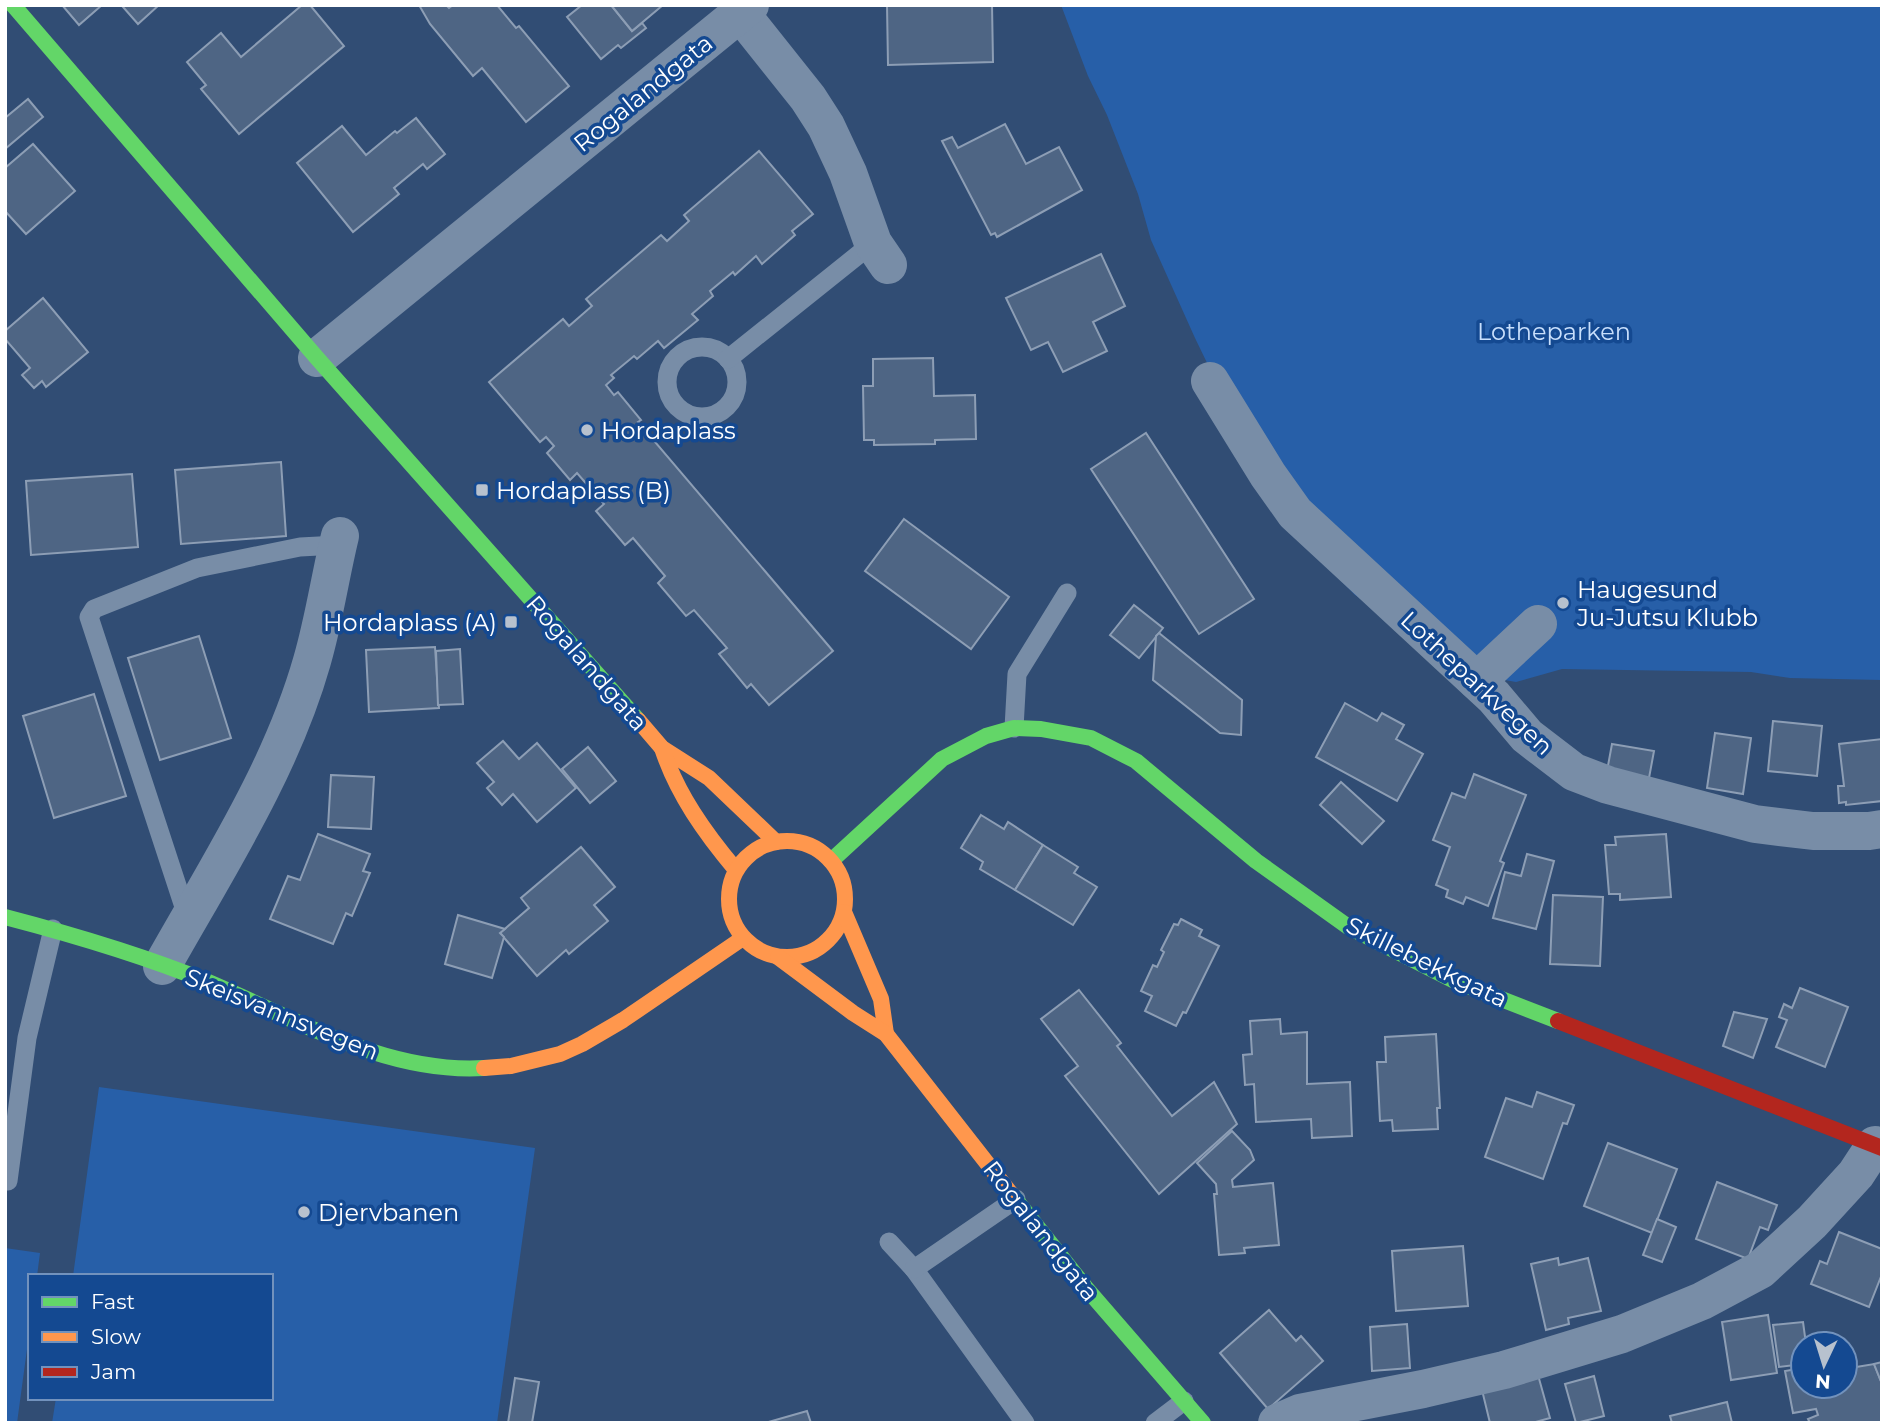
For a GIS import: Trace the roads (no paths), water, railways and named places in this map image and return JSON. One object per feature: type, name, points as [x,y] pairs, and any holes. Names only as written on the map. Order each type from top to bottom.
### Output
[{"type":"street","name":"Rogalandgata","points":[[13,5],[317,358],[663,748],[685,759],[712,781],[776,842]]},
{"type":"street","name":"Rogalandgata","points":[[317,358],[745,9],[826,126],[880,254]]},
{"type":"street","name":"Lotheparkvegen","points":[[1210,382],[1295,513],[1494,697],[1527,736],[1574,772],[1608,785],[1755,824],[1813,831],[1882,829]]},
{"type":"street","name":"Skeisvannsvegen","points":[[162,966],[243,824],[284,739],[312,662],[339,541]]},
{"type":"street","points":[[1477,681],[1538,624]]},
{"type":"street","name":"Skillebekkgata","points":[[831,861],[942,759],[986,736],[1014,727],[1091,738],[1136,761],[1256,861],[1348,926],[1455,981],[1878,1147],[1812,1223],[1759,1270],[1702,1301],[1622,1334],[1504,1370],[1300,1413],[1277,1423]]},
{"type":"street","name":"Rogalandgata","points":[[663,748],[667,765],[688,802],[714,844],[736,870]]},
{"type":"street","points":[[797,841],[816,848],[831,861],[839,872],[845,891],[844,912],[836,931],[823,946],[798,956],[778,957],[759,951],[743,938],[736,928],[730,909],[729,889],[736,870],[750,854],[776,842],[797,841]]},
{"type":"street","points":[[844,912],[881,999],[886,1034]]},
{"type":"street","name":"Skeisvannsvegen","points":[[5,917],[80,936],[206,981],[326,1036],[392,1059],[451,1070],[509,1068],[561,1053],[610,1029],[743,938]]},
{"type":"street","name":"Rogalandgata","points":[[778,957],[886,1034],[1086,1288],[1203,1423]]},
{"type":"lane","points":[[728,359],[880,254]]},
{"type":"lane","points":[[188,920],[89,617],[94,608],[197,568],[339,541]]},
{"type":"lane","points":[[1014,727],[1017,674],[1067,593]]},
{"type":"lane","points":[[8,1181],[27,1038],[53,929]]},
{"type":"lane","points":[[914,1269],[1016,1199]]},
{"type":"lane","points":[[889,1242],[914,1269],[1025,1423]]},
{"type":"lane","points":[[1154,1423],[1184,1401]]},
{"type":"place","name":"Hordaplass","points":[[587,430]]},
{"type":"place","name":"Hordaplass (B)","points":[[482,490]]},
{"type":"place","name":"Haugesund Ju-Jutsu Klubb","points":[[1563,603]]},
{"type":"place","name":"Hordaplass (A)","points":[[511,622]]},
{"type":"place","name":"Djervbanen","points":[[304,1212]]},
{"type":"park label","name":"Lotheparken","points":[[1554,331]]}]
